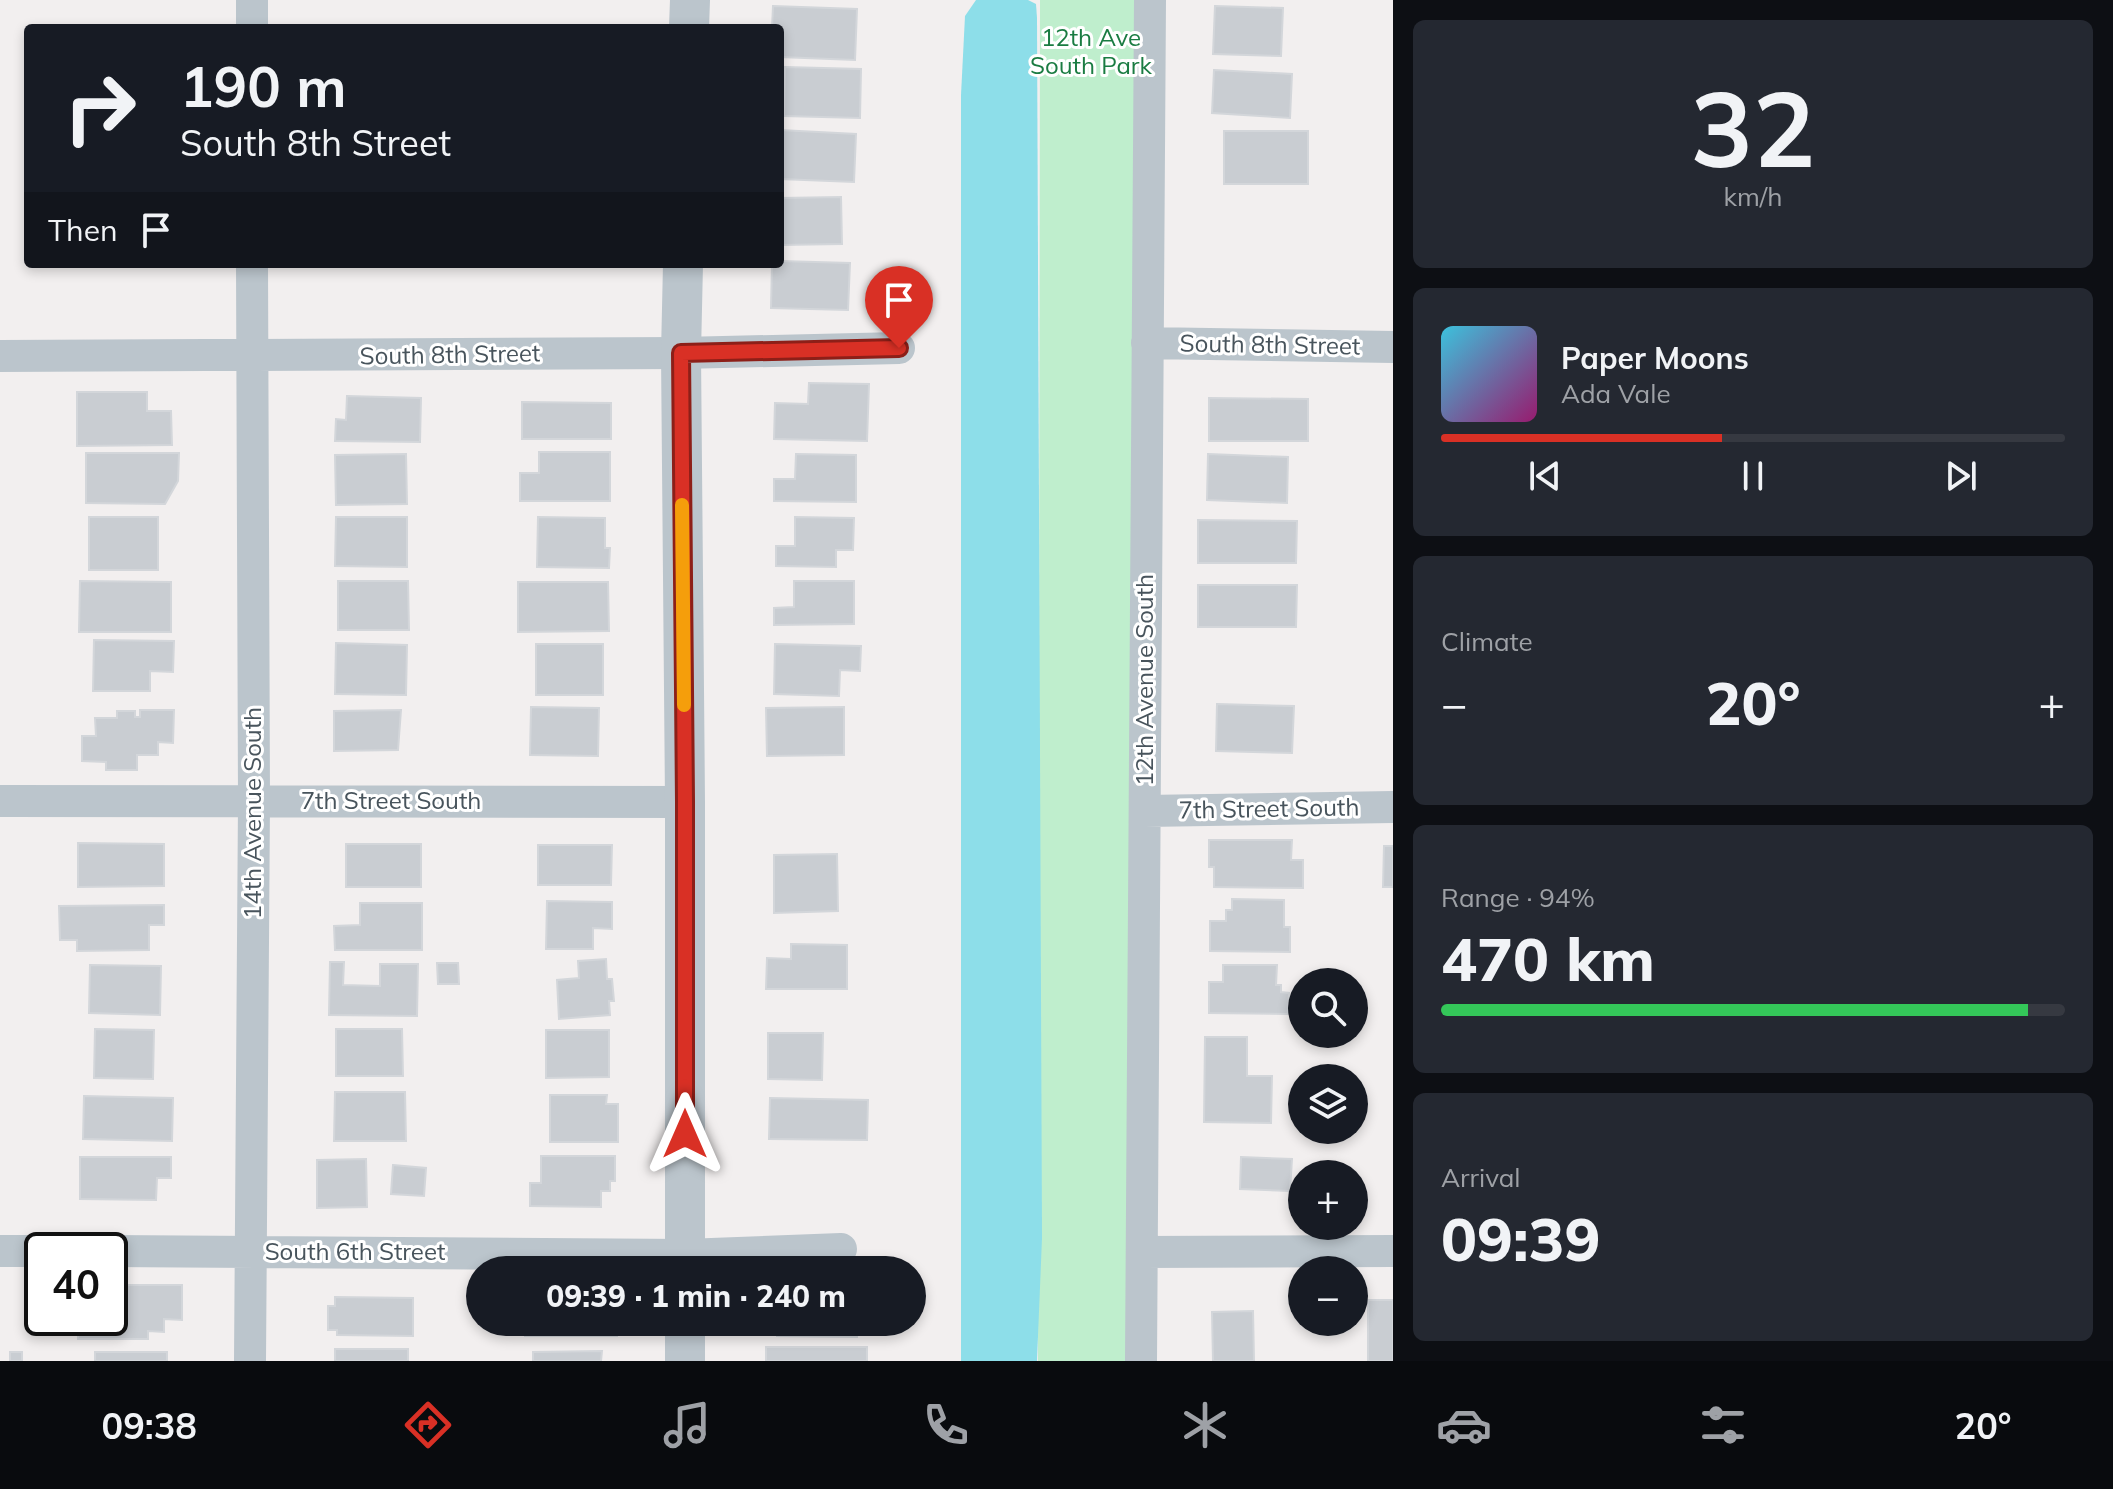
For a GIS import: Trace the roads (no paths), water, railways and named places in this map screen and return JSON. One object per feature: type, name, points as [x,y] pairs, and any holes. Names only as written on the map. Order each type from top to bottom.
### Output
[{"type":"street","points":[[252,0],[252,24]]},
{"type":"street","points":[[689,24],[690,0]]},
{"type":"street","name":"12th Avenue South","points":[[1141,1361],[1150,0]]},
{"type":"street","name":"14th Avenue South","points":[[250,1361],[254,801],[252,268]]},
{"type":"street","points":[[683,268],[685,1256]]},
{"type":"street","name":"South 8th Street","points":[[1147,343],[1393,347]]},
{"type":"street","name":"South 8th Street","points":[[0,356],[252,357],[899,348]]},
{"type":"street","name":"7th Street South","points":[[0,801],[685,802]]},
{"type":"street","name":"7th Street South","points":[[1145,811],[1393,807]]},
{"type":"street","name":"South 6th Street","points":[[757,1256],[841,1249]]},
{"type":"street","points":[[0,1251],[24,1251]]},
{"type":"street","name":"South 6th Street","points":[[128,1251],[466,1256]]},
{"type":"street","points":[[1142,1252],[1393,1251]]},
{"type":"street","points":[[685,1336],[685,1361]]},
{"type":"water","points":[[976,0],[1028,0],[1036,4],[1037,18],[1042,1238],[1037,1361],[961,1361],[961,95],[965,16]]},
{"type":"park label","name":"12th Ave South Park","points":[[1091,52]]}]
